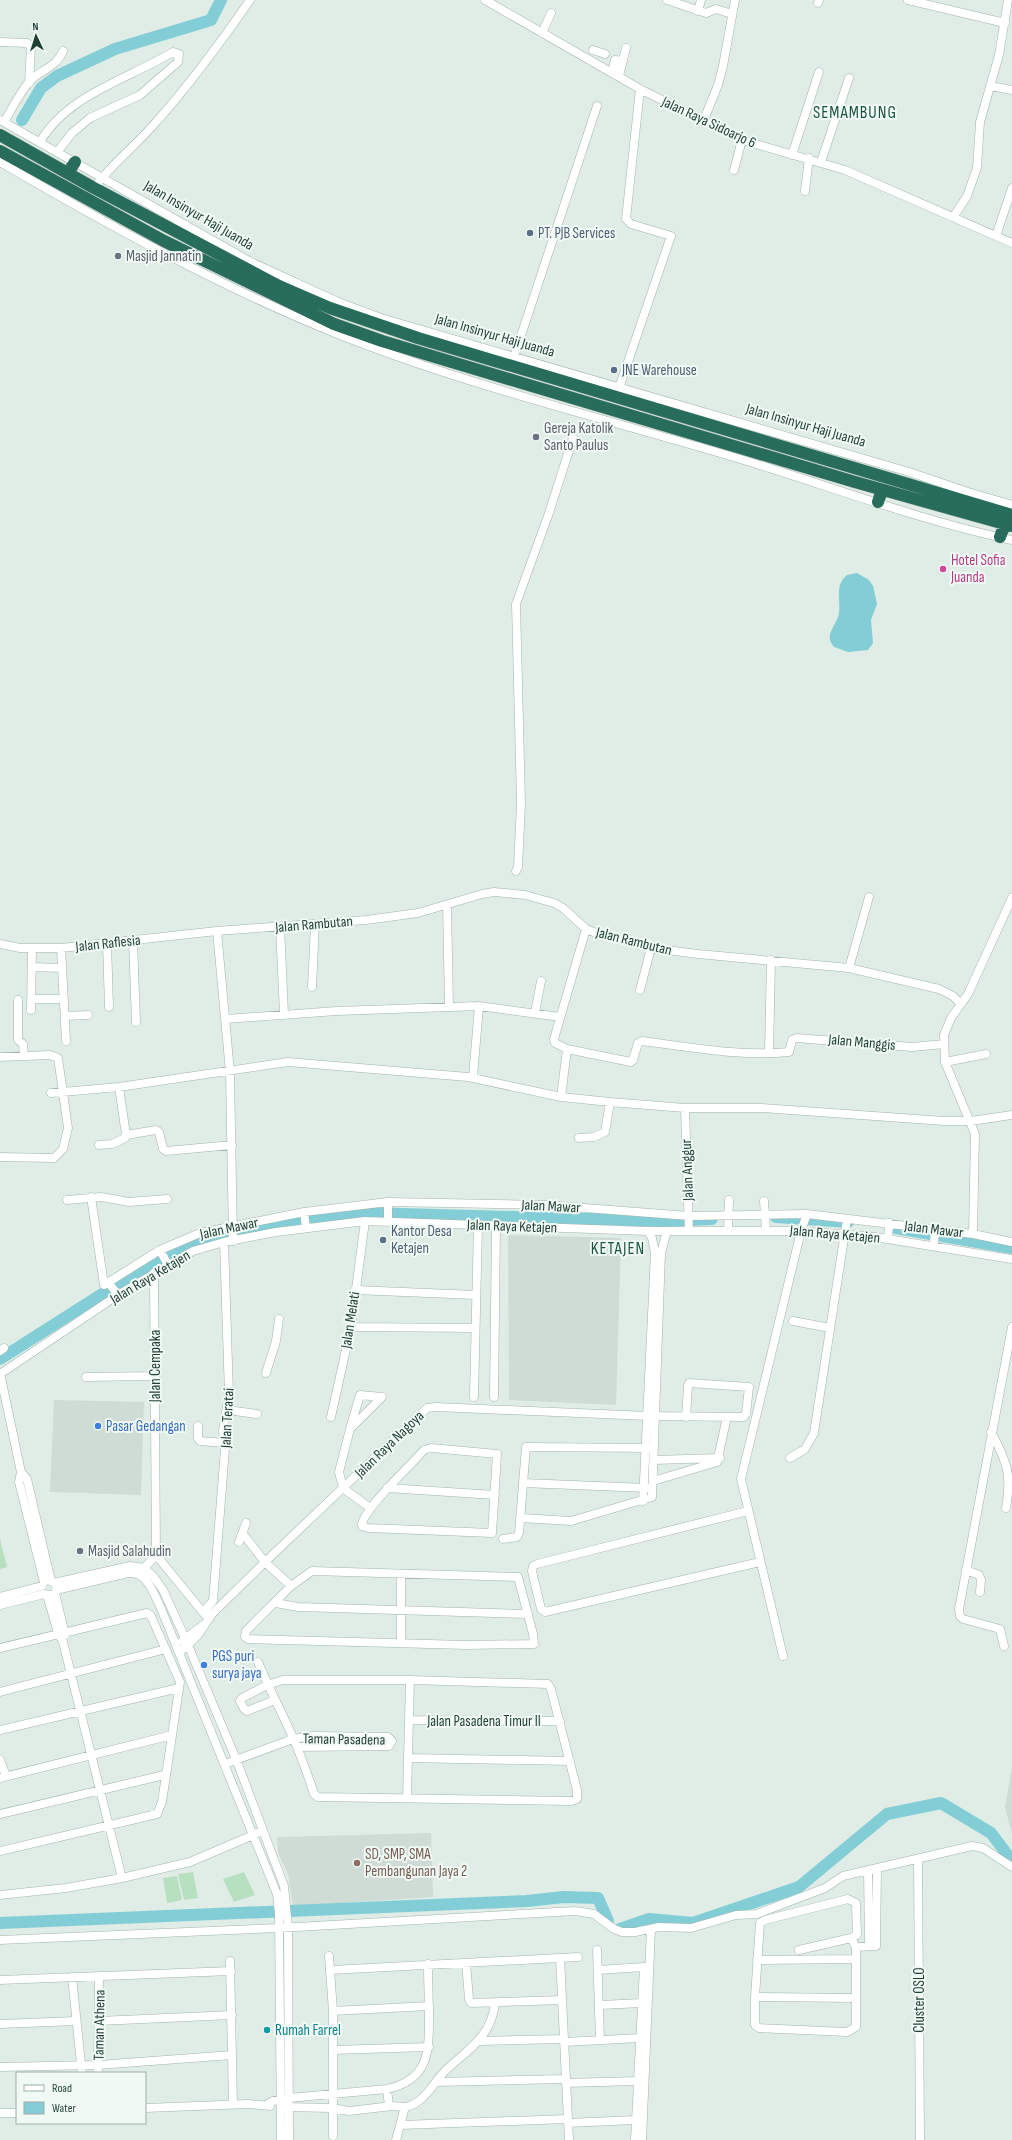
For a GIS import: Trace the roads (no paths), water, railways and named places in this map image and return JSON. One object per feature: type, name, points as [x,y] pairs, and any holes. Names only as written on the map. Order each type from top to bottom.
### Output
[{"type":"highway","name":"Jalan Insinyur Haji Juanda","points":[[0,135],[94,188],[279,286],[330,308],[419,334],[1010,522]]},
{"type":"highway","points":[[0,151],[16,166],[161,246],[334,324],[382,341],[792,469],[1010,522],[1000,537]]},
{"type":"highway","points":[[68,173],[75,162]]},
{"type":"highway","points":[[161,246],[171,228]]},
{"type":"highway","points":[[878,502],[882,490]]},
{"type":"street","points":[[94,188],[156,123],[184,90],[250,0]]},
{"type":"street","name":"Jalan Raya Sidoarjo 6","points":[[485,0],[640,88],[703,122],[742,140],[792,155],[809,158],[846,170],[954,216],[1012,243]]},
{"type":"street","points":[[667,0],[676,2],[698,12],[706,13],[716,9],[732,14]]},
{"type":"street","points":[[698,12],[701,0]]},
{"type":"street","points":[[703,122],[724,66],[735,0]]},
{"type":"street","points":[[908,0],[1001,22]]},
{"type":"street","points":[[954,216],[967,196],[977,168],[980,122],[990,86],[1001,22],[1008,0]]},
{"type":"street","points":[[542,33],[551,13]]},
{"type":"street","points":[[0,42],[27,43],[31,46],[29,83]]},
{"type":"street","points":[[616,74],[623,61],[626,48]]},
{"type":"street","points":[[4,122],[29,83],[38,74],[54,64],[60,58],[63,51]]},
{"type":"street","points":[[40,142],[60,116],[77,102],[173,52],[179,54],[178,62],[140,95],[90,118],[72,133],[58,151]]},
{"type":"street","points":[[589,60],[599,52]]},
{"type":"street","points":[[792,155],[819,72]]},
{"type":"street","points":[[821,162],[849,78]]},
{"type":"street","points":[[990,86],[1012,90]]},
{"type":"street","points":[[619,388],[671,236],[631,224],[626,220],[640,88]]},
{"type":"street","points":[[514,357],[597,106]]},
{"type":"street","name":"Jalan Insinyur Haji Juanda","points":[[4,122],[58,151],[102,178],[267,270],[338,302],[419,334],[514,357],[909,472],[1012,505]]},
{"type":"street","points":[[734,170],[742,140]]},
{"type":"street","points":[[805,191],[809,158]]},
{"type":"street","points":[[0,162],[16,166]]},
{"type":"street","points":[[996,236],[1012,188]]},
{"type":"street","points":[[516,871],[518,867],[521,803],[516,604],[549,513],[573,438]]},
{"type":"street","points":[[792,469],[878,502],[1012,540]]},
{"type":"street","name":"Jalan Rambutan","points":[[217,931],[280,928],[394,916],[447,905],[482,894],[494,892],[526,895],[558,905],[586,929],[610,938],[651,948],[698,954],[849,968],[939,989],[953,996],[961,1004]]},
{"type":"street","points":[[849,968],[869,897]]},
{"type":"street","points":[[973,1234],[976,1146],[975,1134],[971,1121],[963,1106],[945,1062],[944,1044],[946,1028],[968,994],[1012,898]]},
{"type":"street","points":[[447,905],[449,1006]]},
{"type":"street","points":[[312,987],[314,924]]},
{"type":"street","points":[[280,928],[284,1014]]},
{"type":"street","points":[[586,929],[554,1041],[568,1049],[631,1062],[638,1043],[642,1041],[739,1052],[768,1053],[771,960]]},
{"type":"street","points":[[217,931],[230,1072],[233,1233]]},
{"type":"street","name":"Jalan Raflesia","points":[[0,944],[32,948],[61,948],[217,931]]},
{"type":"street","points":[[133,940],[136,1022]]},
{"type":"street","points":[[107,943],[109,1007]]},
{"type":"street","points":[[31,1010],[32,948]]},
{"type":"street","points":[[61,948],[66,1041]]},
{"type":"street","points":[[640,990],[651,948]]},
{"type":"street","points":[[32,967],[62,968]]},
{"type":"street","points":[[535,1013],[541,981]]},
{"type":"street","points":[[31,999],[63,999]]},
{"type":"street","points":[[18,1000],[18,1041],[23,1044],[24,1056]]},
{"type":"street","points":[[226,1019],[284,1014],[449,1006],[479,1006],[560,1017]]},
{"type":"street","points":[[473,1078],[479,1006]]},
{"type":"street","points":[[65,1016],[88,1015]]},
{"type":"street","name":"Jalan Manggis","points":[[768,1053],[788,1052],[792,1040],[796,1038],[912,1047],[944,1044]]},
{"type":"street","points":[[561,1097],[568,1049]]},
{"type":"street","points":[[945,1062],[986,1054]]},
{"type":"street","points":[[0,1057],[56,1057],[59,1062],[68,1128],[66,1142],[60,1153],[51,1159],[0,1156]]},
{"type":"street","points":[[51,1093],[118,1087],[230,1072],[288,1062],[473,1078],[561,1097],[685,1108],[761,1108],[944,1121],[971,1121],[1012,1116]]},
{"type":"street","points":[[118,1087],[126,1135]]},
{"type":"street","points":[[579,1138],[594,1138],[605,1132],[610,1102]]},
{"type":"street","name":"Jalan Anggur","points":[[685,1108],[688,1230]]},
{"type":"street","points":[[99,1145],[119,1141],[125,1138],[126,1135],[157,1131],[163,1149],[166,1151],[232,1145]]},
{"type":"street","points":[[91,1197],[111,1288]]},
{"type":"street","points":[[66,1200],[106,1197],[129,1202],[167,1198]]},
{"type":"street","points":[[727,1229],[727,1217],[730,1200]]},
{"type":"street","points":[[764,1201],[765,1222]]},
{"type":"street","points":[[388,1203],[388,1220]]},
{"type":"street","name":"Jalan Mawar","points":[[111,1288],[160,1251],[200,1233],[233,1233],[304,1213],[388,1203],[546,1205],[688,1217],[727,1217],[765,1222],[807,1216],[828,1225],[846,1225],[862,1221],[888,1230],[934,1236],[973,1234],[1012,1242]]},
{"type":"street","points":[[304,1213],[306,1226]]},
{"type":"street","points":[[783,1656],[741,1479],[802,1228],[807,1216]]},
{"type":"street","name":"Jalan Raya Ketajen","points":[[0,1373],[111,1288],[154,1273],[166,1263],[193,1251],[224,1242],[233,1233],[388,1220],[648,1231],[727,1229],[765,1222],[802,1228],[828,1225],[846,1225],[861,1233],[888,1230],[934,1236],[1012,1258]]},
{"type":"street","name":"Jalan Melati","points":[[331,1417],[350,1327],[365,1221]]},
{"type":"street","points":[[861,1233],[862,1221]]},
{"type":"street","points":[[474,1397],[478,1225]]},
{"type":"street","points":[[494,1397],[496,1225]]},
{"type":"street","points":[[790,1458],[805,1449],[813,1436],[846,1225]]},
{"type":"street","points":[[648,1231],[658,1253]]},
{"type":"street","points":[[650,1486],[651,1416],[658,1253],[667,1231]]},
{"type":"street","name":"Jalan Teratai","points":[[205,1617],[214,1601],[225,1444],[223,1431],[229,1394],[224,1242]]},
{"type":"street","points":[[160,1251],[166,1263]]},
{"type":"street","name":"Jalan Cempaka","points":[[154,1273],[156,1555]]},
{"type":"street","points":[[355,1290],[476,1295]]},
{"type":"street","points":[[266,1373],[276,1341],[279,1319]]},
{"type":"street","points":[[793,1321],[830,1328]]},
{"type":"street","points":[[350,1327],[475,1328]]},
{"type":"street","points":[[1004,1646],[1000,1629],[966,1620],[960,1616],[959,1605],[1012,1327]]},
{"type":"street","points":[[0,1373],[21,1472],[27,1479],[49,1588],[62,1632],[122,1878]]},
{"type":"street","points":[[86,1377],[155,1376]]},
{"type":"street","name":"Jalan Raya Nagoya","points":[[178,1649],[187,1641],[198,1635],[205,1617],[343,1488],[422,1411],[428,1407],[651,1416],[686,1417],[727,1417],[740,1418],[745,1416],[748,1386],[689,1383],[686,1417]]},
{"type":"street","points":[[350,1429],[382,1398],[382,1396],[360,1395],[350,1429],[339,1472],[343,1488],[370,1508]]},
{"type":"street","points":[[227,1410],[257,1414]]},
{"type":"street","points":[[523,1483],[650,1486],[714,1464],[720,1458],[727,1417]]},
{"type":"street","points":[[198,1426],[200,1441],[225,1444]]},
{"type":"street","points":[[991,1432],[1009,1466],[1011,1486],[1006,1508]]},
{"type":"street","points":[[503,1539],[518,1536],[521,1518],[526,1447],[650,1448]]},
{"type":"street","points":[[431,1448],[497,1454],[493,1529],[490,1533],[365,1528],[361,1523],[370,1508],[387,1488],[424,1450],[431,1448]]},
{"type":"street","points":[[521,1518],[571,1521],[643,1501],[650,1486],[654,1460],[650,1448]]},
{"type":"street","points":[[654,1460],[720,1458]]},
{"type":"street","points":[[387,1488],[495,1495]]},
{"type":"street","points":[[748,1511],[537,1564],[533,1566],[532,1571],[541,1609],[546,1612],[760,1562]]},
{"type":"street","points":[[239,1542],[244,1534],[246,1523]]},
{"type":"street","points":[[244,1534],[265,1562],[291,1586]]},
{"type":"street","points":[[144,1568],[156,1555],[205,1617]]},
{"type":"street","points":[[0,1597],[106,1575],[130,1566],[144,1568],[153,1576],[163,1590],[187,1641],[236,1759],[282,1878],[283,1914],[288,1927],[285,2103],[281,2140]]},
{"type":"street","points":[[966,1570],[979,1575],[981,1580],[980,1592]]},
{"type":"street","points":[[309,1572],[401,1574],[520,1578],[534,1637],[534,1643],[532,1645],[248,1639],[245,1637],[246,1631],[291,1586],[309,1572]]},
{"type":"street","points":[[106,1575],[132,1573],[143,1577],[153,1591],[226,1764],[253,1835],[282,1903]]},
{"type":"street","points":[[401,1574],[401,1642]]},
{"type":"street","points":[[0,1605],[49,1588]]},
{"type":"street","points":[[276,1602],[298,1607],[528,1614]]},
{"type":"street","points":[[0,1648],[62,1632],[147,1613],[151,1616],[179,1677],[179,1688],[172,1735],[164,1775],[162,1802],[157,1814],[0,1851]]},
{"type":"street","points":[[0,1692],[166,1649]]},
{"type":"street","points":[[258,1662],[267,1685],[275,1700],[294,1739],[314,1794],[318,1798],[575,1801],[577,1799],[578,1793],[560,1721],[551,1689],[546,1683],[410,1680],[283,1680],[267,1685],[241,1698],[244,1709],[248,1711],[275,1700]]},
{"type":"street","points":[[407,1798],[410,1680]]},
{"type":"street","points":[[0,1730],[179,1688]]},
{"type":"street","name":"Jalan Pasadena Timur II","points":[[409,1720],[560,1721]]},
{"type":"street","points":[[0,1760],[3,1777],[172,1735]]},
{"type":"street","points":[[313,1736],[314,1747]]},
{"type":"street","name":"Taman Pasadena","points":[[226,1764],[236,1759],[294,1739],[313,1736],[390,1737],[392,1741],[389,1746],[377,1747],[297,1747]]},
{"type":"street","points":[[377,1737],[377,1747]]},
{"type":"street","points":[[408,1758],[570,1761]]},
{"type":"street","points":[[0,1814],[164,1775]]},
{"type":"street","points":[[0,1895],[59,1888],[122,1878],[198,1860],[263,1831]]},
{"type":"street","points":[[0,1940],[279,1928],[575,1911],[594,1914],[614,1929],[622,1932],[635,1932],[659,1927],[691,1928],[736,1915],[757,1914],[825,1888],[843,1876],[978,1846],[1012,1867]]},
{"type":"street","name":"Cluster OSLO","points":[[918,1860],[920,2140]]},
{"type":"street","points":[[873,1946],[877,1868]]},
{"type":"street","points":[[868,1870],[873,1946]]},
{"type":"street","points":[[272,1880],[282,1878]]},
{"type":"street","points":[[799,1950],[851,1938],[857,1935],[856,1903],[848,1899],[765,1920],[760,1923],[755,1997],[755,2025],[759,2028],[847,2032],[856,2027],[856,1947],[851,1938]]},
{"type":"street","points":[[283,1914],[279,1928],[285,2103],[289,2140]]},
{"type":"street","points":[[642,2140],[651,1929]]},
{"type":"street","points":[[856,1947],[873,1946]]},
{"type":"street","points":[[597,1950],[600,2040]]},
{"type":"street","points":[[329,1956],[333,2011],[333,2136]]},
{"type":"street","points":[[331,1970],[578,1957]]},
{"type":"street","points":[[560,1958],[569,2140]]},
{"type":"street","points":[[757,1960],[856,1959]]},
{"type":"street","points":[[230,1961],[233,2104]]},
{"type":"street","points":[[466,1962],[470,2002],[495,2003],[562,2000]]},
{"type":"street","points":[[598,1970],[644,1963],[635,2140]]},
{"type":"street","points":[[146,2108],[233,2104],[266,2105],[334,2094],[387,2089],[404,2084],[417,2074],[425,2063],[429,2048],[428,1964]]},
{"type":"street","points":[[0,1980],[231,1971]]},
{"type":"street","name":"Taman Athena","points":[[98,2069],[99,1976]]},
{"type":"street","name":"Taman Athena","points":[[72,1977],[81,2069]]},
{"type":"street","points":[[755,1997],[856,1998]]},
{"type":"street","points":[[285,2103],[349,2111],[389,2106],[405,2107],[418,2103],[446,2070],[480,2041],[491,2020],[495,2003]]},
{"type":"street","points":[[600,2005],[642,2003]]},
{"type":"street","points":[[333,2011],[429,2006]]},
{"type":"street","points":[[99,2022],[232,2015]]},
{"type":"street","points":[[0,2024],[76,2021]]},
{"type":"street","points":[[480,2041],[600,2040],[640,2038]]},
{"type":"street","points":[[333,2050],[429,2048]]},
{"type":"street","points":[[0,2067],[98,2069],[232,2055]]},
{"type":"street","points":[[436,2082],[637,2081]]},
{"type":"street","points":[[387,2089],[389,2106]]},
{"type":"street","points":[[396,2140],[405,2107]]},
{"type":"street","points":[[0,2114],[16,2113]]},
{"type":"street","points":[[401,2125],[635,2120]]},
{"type":"water","points":[[857,573],[869,580],[873,586],[877,604],[871,620],[873,643],[868,650],[848,652],[834,647],[831,642],[830,634],[839,613],[839,588],[843,579],[847,575]]},
{"type":"waterway","points":[[22,120],[41,88],[57,76],[115,49],[211,20],[221,0]]},
{"type":"waterway","points":[[0,1359],[121,1282],[197,1243],[312,1220],[366,1213],[662,1221],[712,1219]]},
{"type":"waterway","points":[[776,1217],[848,1222]]},
{"type":"waterway","points":[[890,1227],[1012,1248]]},
{"type":"waterway","points":[[620,1929],[649,1919],[693,1923],[799,1887],[887,1814],[941,1803],[991,1833],[1012,1861]]},
{"type":"waterway","points":[[0,1923],[527,1901],[564,1897],[598,1898],[608,1921]]},
{"type":"place","name":"PT. PJB Services","points":[[530,233]]},
{"type":"place","name":"Masjid Jannatin","points":[[118,256]]},
{"type":"place","name":"JNE Warehouse","points":[[614,370]]},
{"type":"place","name":"Gereja Katolik Santo Paulus","points":[[536,437]]},
{"type":"place","name":"Hotel Sofia Juanda","points":[[943,569]]},
{"type":"place","name":"Kantor Desa Ketajen","points":[[383,1240]]},
{"type":"place","name":"Pasar Gedangan","points":[[98,1426]]},
{"type":"place","name":"Masjid Salahudin","points":[[80,1551]]},
{"type":"place","name":"PGS puri surya jaya","points":[[204,1665]]},
{"type":"place","name":"SD, SMP, SMA Pembangunan Jaya 2","points":[[357,1863]]},
{"type":"place","name":"Rumah Farrel","points":[[267,2030]]},
{"type":"district","name":"SEMAMBUNG","points":[[855,112]]},
{"type":"district","name":"KETAJEN","points":[[618,1248]]}]
